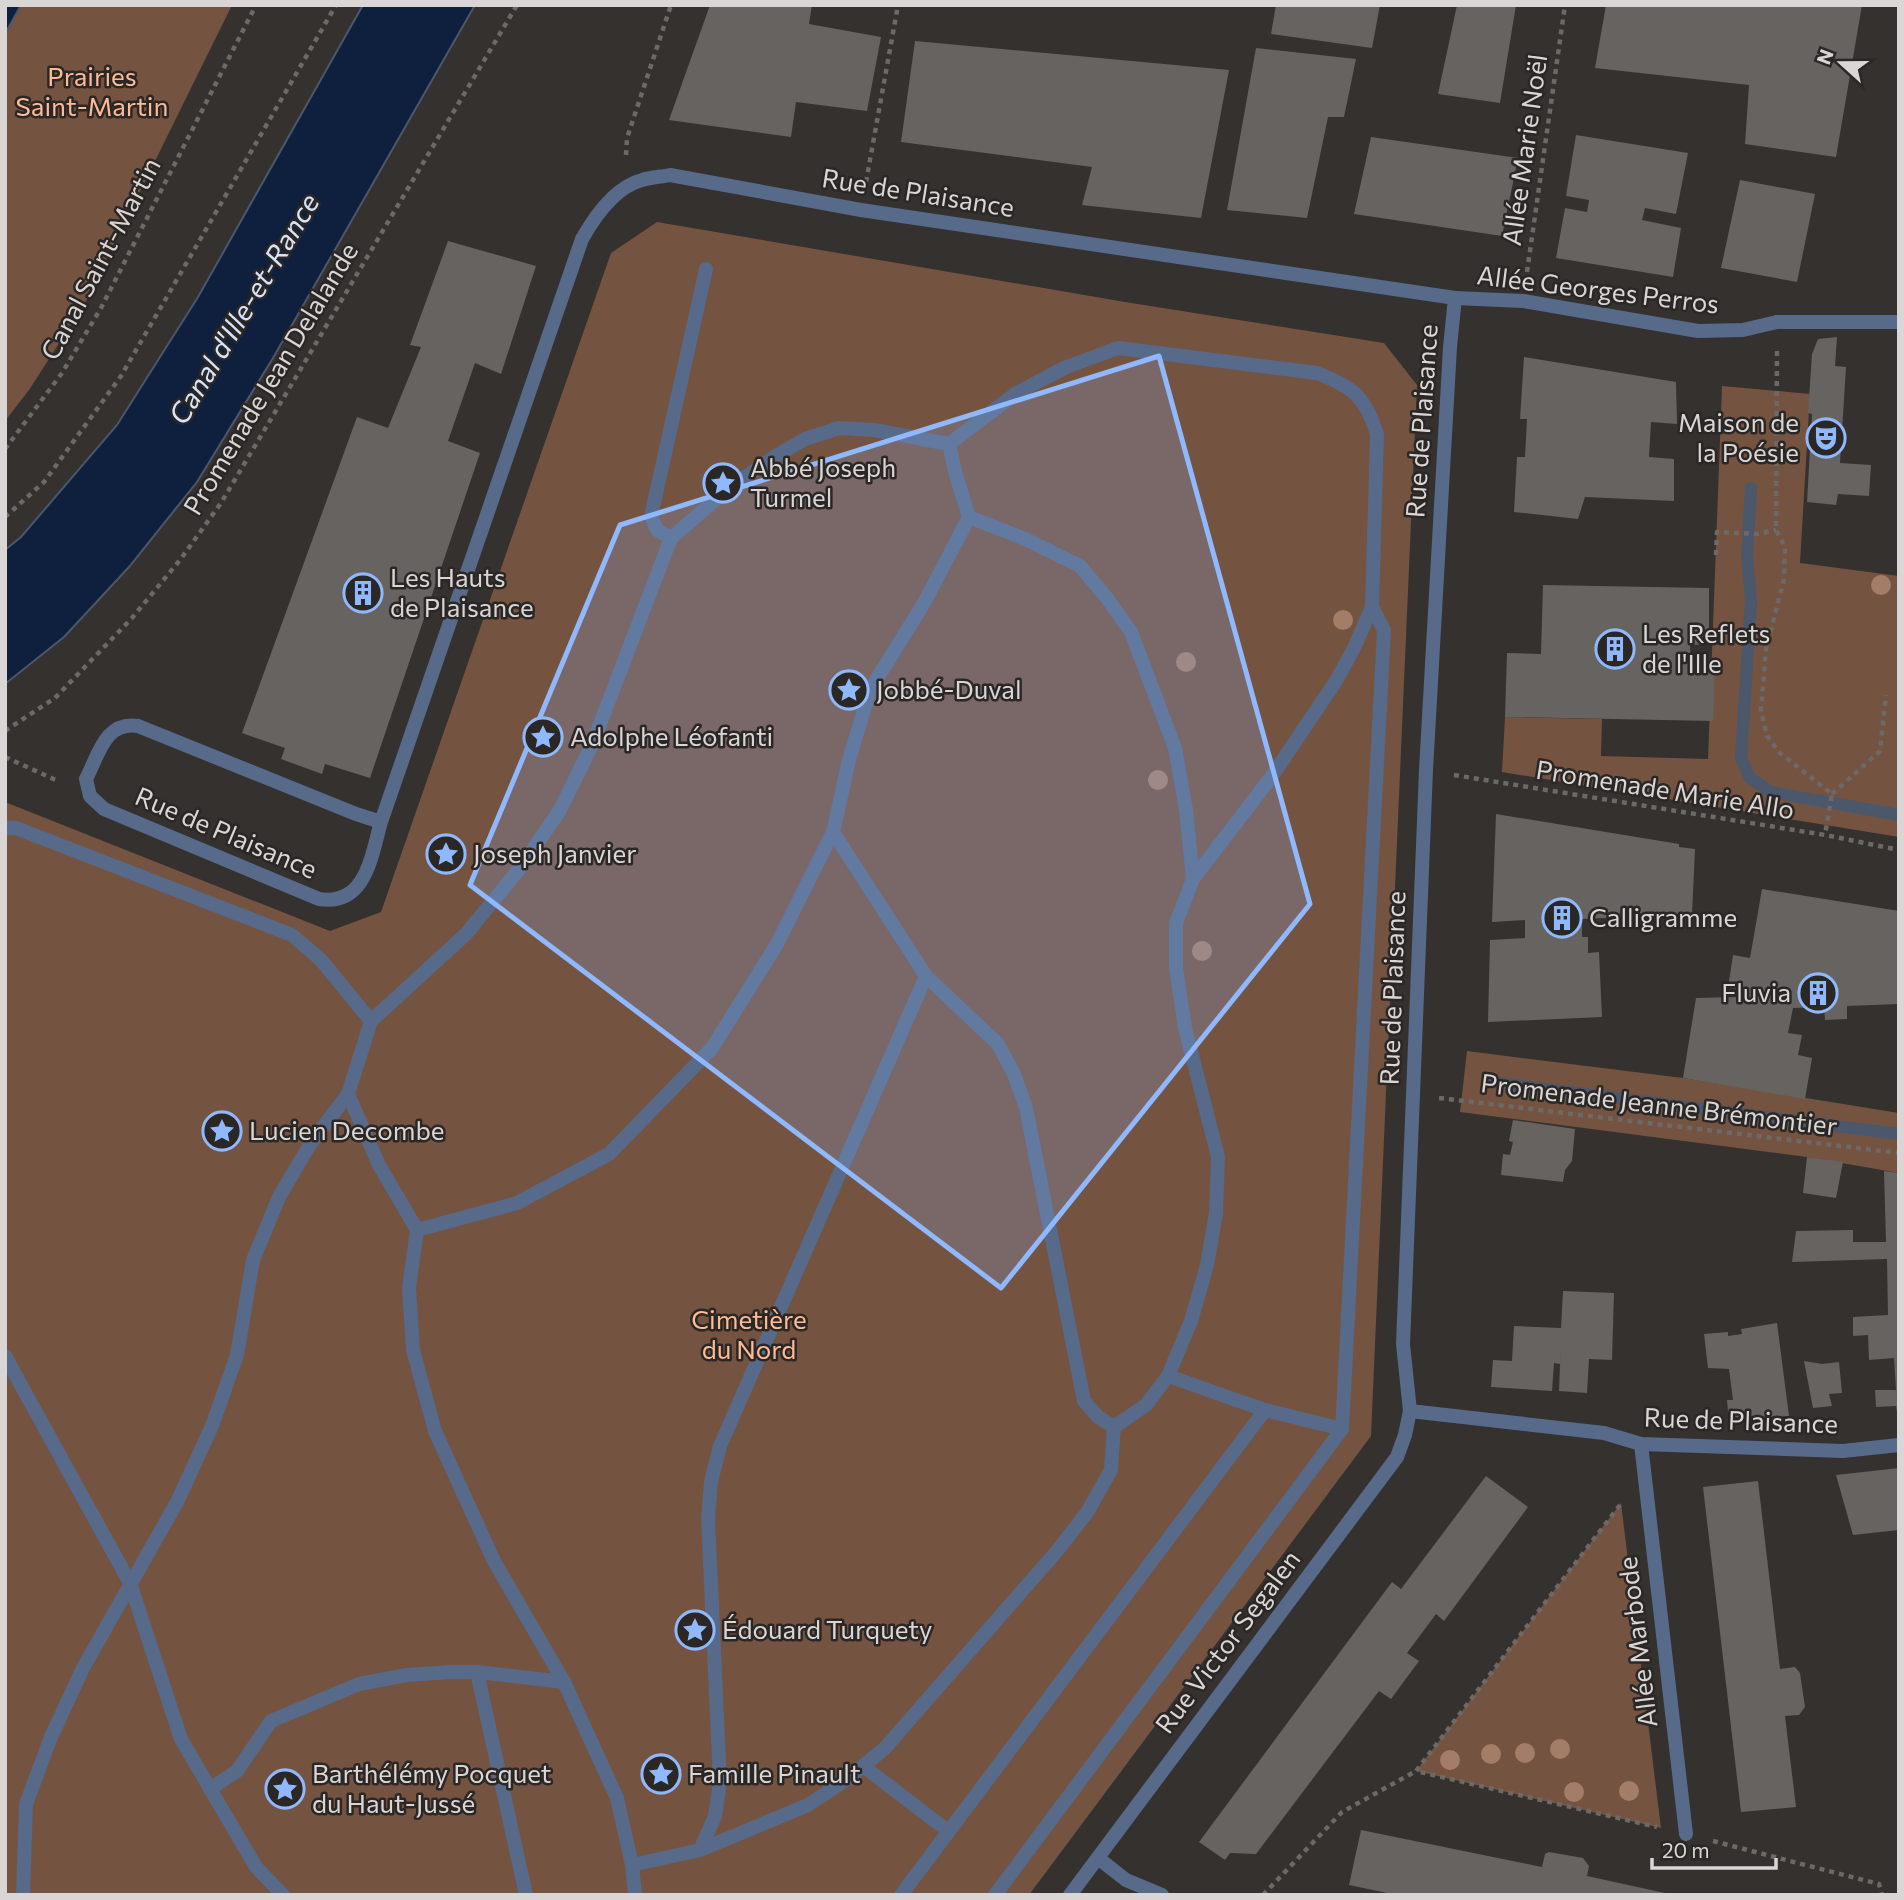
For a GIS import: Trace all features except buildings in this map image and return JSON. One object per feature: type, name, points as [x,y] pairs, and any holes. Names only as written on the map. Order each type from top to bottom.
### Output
[{"type":"street","name":"Rue de Plaisance","points":[[90,796],[104,809],[319,899],[334,901],[351,894],[364,879],[381,822],[582,239],[597,214],[639,180],[670,175],[861,210],[1455,298],[1426,770],[1403,1344],[1410,1411],[1604,1433],[1641,1444],[1843,1451],[1899,1445]]},
{"type":"street","points":[[671,538],[657,530],[651,516],[706,269]]},
{"type":"street","name":"Allée Georges Perros","points":[[1455,298],[1522,301],[1698,331],[1742,330],[1777,322],[1899,322]]},
{"type":"street","points":[[23,1895],[26,1804],[51,1737],[83,1668],[177,1502],[212,1426],[237,1355],[253,1260],[279,1197],[309,1146],[348,1094],[371,1021],[466,934],[521,867],[560,810],[592,745],[671,538],[729,488],[805,439],[839,428],[874,430],[949,444],[1015,394],[1064,368],[1118,348],[1317,373],[1339,381],[1356,393],[1370,411],[1377,433],[1372,607],[1336,681],[1272,776],[1193,879],[1176,923],[1176,968],[1185,1028],[1218,1157],[1216,1213],[1207,1265],[1191,1321],[1168,1376],[1146,1405],[1114,1427]]},
{"type":"street","points":[[417,1230],[517,1203],[609,1154],[712,1048],[777,944],[833,832],[849,760],[870,690],[924,603],[969,517],[949,444]]},
{"type":"street","points":[[969,517],[1025,539],[1080,566],[1131,632],[1175,748],[1186,810],[1193,879]]},
{"type":"street","points":[[995,1895],[1342,1429],[1384,629],[1372,607]]},
{"type":"street","points":[[90,796],[86,779],[112,731],[124,724],[138,726],[381,822]]},
{"type":"street","points":[[5,828],[16,828],[292,935],[321,960],[371,1021]]},
{"type":"street","points":[[833,832],[926,976],[998,1044],[1014,1074],[1026,1108],[1084,1401],[1098,1417],[1114,1427]]},
{"type":"street","points":[[700,1850],[715,1816],[720,1783],[708,1518],[711,1482],[720,1446],[926,976]]},
{"type":"street","points":[[348,1094],[379,1165],[417,1230],[409,1288],[413,1350],[435,1432],[494,1561],[564,1682],[617,1798],[632,1865],[635,1895]]},
{"type":"street","points":[[5,1356],[130,1583],[180,1740],[256,1867],[283,1895]]},
{"type":"street","points":[[1168,1376],[1265,1410],[1342,1429]]},
{"type":"street","points":[[901,1895],[1265,1410]]},
{"type":"street","name":"Rue Victor Segalen","points":[[1070,1895],[1397,1457],[1410,1411]]},
{"type":"street","points":[[632,1865],[700,1850],[808,1805],[885,1748],[1057,1551],[1088,1511],[1111,1470],[1114,1427]]},
{"type":"street","name":"Allée Marbode","points":[[1641,1444],[1686,1834]]},
{"type":"street","points":[[210,1789],[237,1771],[271,1721],[359,1684],[407,1675],[477,1672],[564,1682]]},
{"type":"street","points":[[477,1672],[526,1895]]},
{"type":"street","points":[[863,1766],[948,1831]]},
{"type":"street","points":[[1098,1858],[1126,1880],[1162,1895]]},
{"type":"path","name":"Canal Saint-Martin","points":[[5,449],[62,373],[101,308],[256,5]]},
{"type":"path","points":[[5,517],[44,482],[121,376],[336,5]]},
{"type":"path","name":"Promenade Jean Delalande","points":[[5,731],[55,698],[132,618],[180,560],[212,514],[517,5]]},
{"type":"path","points":[[623,191],[627,138],[671,5]]},
{"type":"path","points":[[861,210],[898,5]]},
{"type":"path","name":"Allée Marie Noël","points":[[1522,301],[1565,5]]},
{"type":"path","points":[[1777,322],[1776,530],[1785,547],[1784,579],[1766,649],[1761,711],[1767,736],[1780,753],[1831,796]]},
{"type":"path","points":[[1716,555],[1717,533],[1757,534],[1776,530]]},
{"type":"path","points":[[1825,835],[1831,796],[1880,751],[1886,695]]},
{"type":"path","points":[[5,757],[90,796]]},
{"type":"path","name":"Promenade Marie Allo","points":[[1426,770],[1825,835],[1899,850]]},
{"type":"path","name":"Promenade Jeanne Brémontier","points":[[1414,1095],[1899,1153]]},
{"type":"path","points":[[1264,1895],[1342,1812],[1416,1771],[1621,1503],[1642,1468]]},
{"type":"path","points":[[1416,1771],[1686,1834],[1879,1884],[1882,1895]]},
{"type":"highlighted area","points":[[1159,356],[1310,904],[1001,1288],[470,885],[620,525]]},
{"type":"green space","name":"Prairies Saint-Martin","points":[[5,5],[232,5],[85,303],[29,390],[5,421]]},
{"type":"green space","name":"Cimetière du Nord","points":[[657,222],[1384,343],[1417,385],[1371,1436],[1029,1895],[5,1895],[5,802],[330,931],[381,912],[611,253]]},
{"type":"green space","points":[[1722,386],[1810,394],[1800,563],[1899,576],[1899,837],[1502,772],[1505,717],[1602,719],[1601,756],[1708,759]]},
{"type":"green space","points":[[1467,1051],[1683,1078],[1899,1113],[1899,1173],[1807,1157],[1460,1112]]},
{"type":"green space","points":[[1621,1503],[1661,1828],[1416,1771]]},
{"type":"water","points":[[5,5],[21,5],[5,34]]},
{"type":"water","name":"Canal d'Ille-et-Rance","points":[[363,5],[475,5],[273,358],[197,482],[129,567],[64,637],[5,684],[5,550],[21,537],[117,425],[198,297]]},
{"type":"waterway","points":[[1751,488],[1747,557],[1751,600],[1741,758],[1750,778],[1771,792],[1899,815]]},
{"type":"waterway","points":[[1491,1082],[1899,1134]]},
{"type":"place","name":"Maison de la Poésie","points":[[1826,438]]},
{"type":"place","name":"Abbé Joseph Turmel","points":[[723,483]]},
{"type":"place","name":"Les Hauts de Plaisance","points":[[363,593]]},
{"type":"place","name":"Les Reflets de l'Ille","points":[[1615,649]]},
{"type":"place","name":"Jobbé-Duval","points":[[849,690]]},
{"type":"place","name":"Adolphe Léofanti","points":[[543,737]]},
{"type":"place","name":"Joseph Janvier","points":[[446,854]]},
{"type":"place","name":"Calligramme","points":[[1562,918]]},
{"type":"place","name":"Fluvia","points":[[1818,993]]},
{"type":"place","name":"Lucien Decombe","points":[[222,1131]]},
{"type":"place","name":"Édouard Turquety","points":[[695,1630]]},
{"type":"place","name":"Famille Pinault","points":[[661,1774]]},
{"type":"place","name":"Barthélémy Pocquet du Haut-Jussé","points":[[285,1789]]}]
